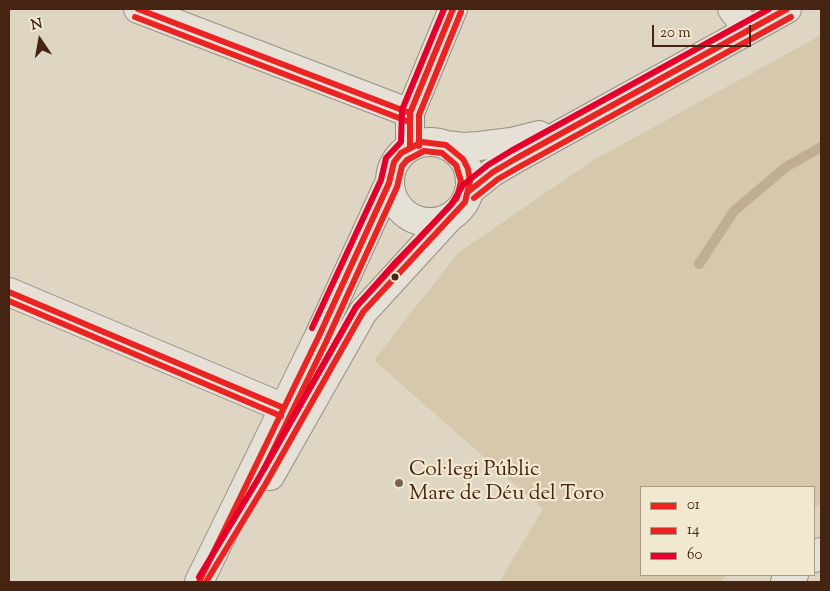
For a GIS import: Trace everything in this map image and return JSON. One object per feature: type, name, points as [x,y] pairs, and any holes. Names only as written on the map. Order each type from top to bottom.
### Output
[{"type":"street","points":[[138,9],[410,113]]},
{"type":"street","points":[[410,146],[410,113],[453,9]]},
{"type":"street","points":[[732,9],[748,30]]},
{"type":"street","points":[[469,192],[493,172],[786,9]]},
{"type":"street","points":[[198,582],[284,408],[389,183],[394,162],[410,146],[422,142],[434,142],[463,148],[511,142],[574,126]]},
{"type":"street","points":[[206,582],[265,485],[363,312],[465,202],[469,192],[470,181],[466,164],[455,151],[446,145]]},
{"type":"street","points":[[389,183],[395,203],[409,218],[429,223],[449,218]]},
{"type":"street","points":[[9,292],[284,408]]},
{"type":"shaded area","points":[[821,35],[821,503],[815,508],[815,486],[640,486],[640,576],[727,576],[719,582],[499,582],[543,509],[374,360],[458,253],[592,161]]},
{"type":"waterway","points":[[699,264],[734,211],[786,167],[821,147]]},
{"type":"transit line","name":"01","points":[[138,9],[410,113]]},
{"type":"transit line","name":"60","points":[[312,328],[381,180],[386,158],[401,142],[402,110],[444,9]]},
{"type":"transit line","name":"01","points":[[410,146],[410,113],[453,9]]},
{"type":"transit line","name":"60","points":[[199,577],[257,481],[356,307],[451,205],[463,185],[488,165],[511,151],[769,9]]},
{"type":"transit line","name":"01","points":[[469,191],[493,172],[515,159],[787,9]]},
{"type":"transit line","name":"14","points":[[419,146],[419,115],[461,12]]},
{"type":"transit line","name":"14","points":[[135,17],[407,121]]},
{"type":"transit line","name":"14","points":[[474,198],[498,179],[519,167],[791,17]]},
{"type":"transit line","name":"01","points":[[199,582],[318,338],[389,183],[394,162],[401,153],[422,142],[446,145],[463,159],[468,169],[470,181],[465,202],[363,312],[265,485],[206,582]]},
{"type":"transit line","name":"14","points":[[424,151],[442,153],[456,165],[461,181],[457,198],[356,307],[264,469],[326,342],[397,187],[402,166],[407,160],[424,151]]},
{"type":"transit line","name":"01","points":[[9,292],[284,408]]},
{"type":"transit line","name":"14","points":[[9,301],[281,416]]},
{"type":"place","name":"Col·legi Públic Mare de Déu del Toro","points":[[399,483]]}]
